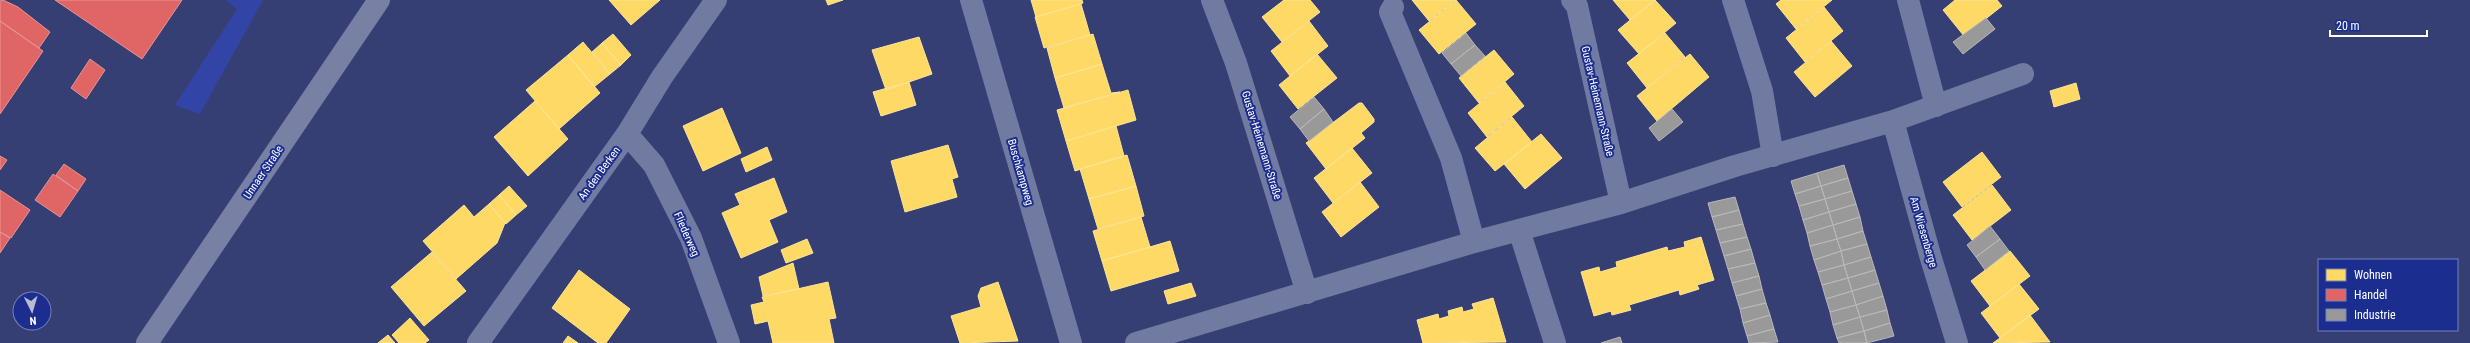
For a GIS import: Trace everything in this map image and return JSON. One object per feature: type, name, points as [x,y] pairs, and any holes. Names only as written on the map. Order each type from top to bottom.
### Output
[{"type":"main road","name":"Unnaer Straße","points":[[147,343],[379,0]]},
{"type":"street","name":"An den Berken","points":[[478,343],[627,134],[662,78],[716,0]]},
{"type":"street","name":"Buschkampweg","points":[[971,0],[1071,343]]},
{"type":"street","name":"Gustav-Heinemann-Straße","points":[[1212,0],[1236,63],[1307,293]]},
{"type":"street","name":"Gustav-Heinemann-Straße","points":[[1572,0],[1577,6],[1621,203]]},
{"type":"street","points":[[1733,0],[1762,91],[1773,156]]},
{"type":"street","points":[[1908,0],[1936,106]]},
{"type":"street","points":[[1393,7],[1390,12],[1451,158],[1474,242]]},
{"type":"street","points":[[1136,343],[1474,242],[1621,203],[1893,121],[2023,74]]},
{"type":"street","name":"Am Wiesenberge","points":[[1893,121],[1930,255],[1957,343]]},
{"type":"street","name":"Fliederweg","points":[[627,134],[654,165],[691,238],[729,343]]},
{"type":"street","points":[[1519,230],[1555,343]]},
{"type":"shaded area","points":[[226,0],[263,0],[200,114],[175,105],[237,9]]},
{"type":"building: Wohnen","points":[[609,0],[660,0],[631,25]]},
{"type":"building: Wohnen","points":[[826,0],[843,0],[828,5]]},
{"type":"building: Wohnen","points":[[1031,0],[1082,0],[1083,3],[1036,17]]},
{"type":"building: Wohnen","points":[[1284,0],[1310,0],[1320,12],[1282,42],[1262,17]]},
{"type":"building: Wohnen","points":[[1412,0],[1455,0],[1429,21]]},
{"type":"building: Wohnen","points":[[1456,0],[1476,24],[1439,54],[1419,30]]},
{"type":"building: Wohnen","points":[[1613,0],[1655,0],[1630,20]]},
{"type":"building: Wohnen","points":[[1655,0],[1676,23],[1639,54],[1618,30]]},
{"type":"building: Wohnen","points":[[1781,0],[1832,0],[1796,29],[1776,4]]},
{"type":"building: Wohnen","points":[[1955,0],[1997,0],[2002,6],[1964,36],[1943,10]]},
{"type":"building: Wohnen","points":[[1081,4],[1090,35],[1044,48],[1035,17]]},
{"type":"building: Wohnen","points":[[1824,7],[1843,31],[1805,62],[1786,38]]},
{"type":"building: Wohnen","points":[[1309,21],[1328,46],[1290,76],[1271,51]]},
{"type":"building: Wohnen","points":[[1665,33],[1685,57],[1647,88],[1627,63]]},
{"type":"building: Wohnen","points":[[613,34],[631,55],[621,65],[602,43]]},
{"type":"building: Wohnen","points":[[1093,34],[1102,64],[1055,78],[1047,48]]},
{"type":"building: Wohnen","points":[[919,37],[932,74],[886,90],[872,50]]},
{"type":"building: Wohnen","points":[[1831,41],[1852,66],[1815,97],[1794,72]]},
{"type":"building: Wohnen","points":[[583,42],[610,74],[594,87],[568,55]]},
{"type":"building: Wohnen","points":[[602,43],[621,65],[610,74],[592,52]]},
{"type":"building: Wohnen","points":[[1494,50],[1514,74],[1479,103],[1459,78]]},
{"type":"building: Wohnen","points":[[1317,54],[1337,78],[1298,109],[1279,85]]},
{"type":"building: Wohnen","points":[[1690,54],[1709,77],[1657,121],[1637,96]]},
{"type":"building: Wohnen","points":[[568,55],[600,93],[559,129],[526,90]]},
{"type":"building: Wohnen","points":[[1102,64],[1111,93],[1120,92],[1064,108],[1055,78]]},
{"type":"building: Wohnen","points":[[909,82],[916,105],[881,116],[873,92]]},
{"type":"building: Wohnen","points":[[1505,82],[1524,106],[1487,137],[1468,113]]},
{"type":"building: Wohnen","points":[[2076,83],[2080,99],[2054,107],[2050,91]]},
{"type":"building: Wohnen","points":[[1128,90],[1136,120],[1066,141],[1057,110]]},
{"type":"building: Wohnen","points":[[535,101],[568,139],[528,176],[494,137]]},
{"type":"building: Wohnen","points":[[1359,103],[1362,103],[1374,119],[1374,122],[1361,133],[1365,138],[1326,169],[1306,143]]},
{"type":"building: Wohnen","points":[[722,108],[741,153],[703,171],[683,126]]},
{"type":"building: Wohnen","points":[[1512,117],[1532,142],[1495,171],[1475,148]]},
{"type":"building: Wohnen","points":[[1116,126],[1124,156],[1075,171],[1066,141]]},
{"type":"building: Wohnen","points":[[1541,134],[1562,158],[1525,189],[1504,164]]},
{"type":"building: Wohnen","points":[[948,145],[958,177],[952,179],[957,197],[905,212],[891,161]]},
{"type":"building: Wohnen","points":[[767,147],[772,160],[746,172],[741,159]]},
{"type":"building: Wohnen","points":[[1352,148],[1372,173],[1333,203],[1314,178]]},
{"type":"building: Wohnen","points":[[1982,152],[2001,177],[1962,207],[1943,182]]},
{"type":"building: Wohnen","points":[[1127,155],[1136,186],[1089,199],[1080,169]]},
{"type":"building: Wohnen","points":[[774,178],[787,212],[769,220],[778,242],[741,258],[722,213],[740,205],[735,194]]},
{"type":"building: Wohnen","points":[[1360,182],[1379,207],[1341,237],[1322,212]]},
{"type":"building: Wohnen","points":[[1992,185],[2011,210],[1972,240],[1953,215]]},
{"type":"building: Wohnen","points":[[509,186],[527,206],[516,215],[499,195]]},
{"type":"building: Wohnen","points":[[1136,186],[1144,216],[1098,229],[1089,199]]},
{"type":"building: Wohnen","points":[[499,195],[516,215],[506,224],[489,204]]},
{"type":"building: Wohnen","points":[[489,204],[505,223],[497,243],[456,279],[423,241],[464,205],[474,217]]},
{"type":"building: Wohnen","points":[[1141,217],[1150,247],[1102,261],[1093,231]]},
{"type":"building: Wohnen","points":[[1701,237],[1714,280],[1697,285],[1699,289],[1680,295],[1679,290],[1629,305],[1631,310],[1612,315],[1611,311],[1594,316],[1581,272],[1599,267],[1600,272],[1617,267],[1616,262],[1667,247],[1668,251],[1685,247],[1684,242]]},
{"type":"building: Wohnen","points":[[807,239],[813,253],[786,263],[781,250]]},
{"type":"building: Wohnen","points":[[1170,241],[1179,271],[1111,291],[1102,261]]},
{"type":"building: Wohnen","points":[[2010,251],[2030,276],[1990,306],[1971,281]]},
{"type":"building: Wohnen","points":[[432,252],[466,291],[424,326],[391,287]]},
{"type":"building: Wohnen","points":[[793,263],[799,289],[763,296],[759,277]]},
{"type":"building: Wohnen","points":[[579,270],[630,309],[606,343],[598,343],[552,308]]},
{"type":"building: Wohnen","points":[[828,282],[836,318],[829,319],[834,343],[773,343],[768,321],[755,324],[751,305],[764,302],[762,297]]},
{"type":"building: Wohnen","points":[[998,282],[1018,341],[960,343],[951,316],[981,307],[978,296],[981,288]]},
{"type":"building: Wohnen","points":[[1191,283],[1196,296],[1168,304],[1164,291]]},
{"type":"building: Wohnen","points":[[2019,284],[2039,309],[2000,338],[1981,313]]},
{"type":"building: Wohnen","points":[[1493,298],[1506,342],[1423,343],[1417,320],[1438,314],[1439,319],[1449,316],[1448,311],[1462,307],[1463,312],[1474,309],[1472,304]]},
{"type":"building: Wohnen","points":[[2030,315],[2050,342],[1993,343],[2000,338]]},
{"type":"building: Wohnen","points":[[410,318],[429,340],[425,343],[399,343],[392,335]]},
{"type":"building: Wohnen","points":[[388,335],[395,343],[378,343]]},
{"type":"building: Wohnen","points":[[568,336],[578,343],[563,343]]},
{"type":"building: Handel","points":[[3,0],[18,7],[50,32],[39,48],[0,21],[0,1]]},
{"type":"building: Handel","points":[[55,0],[182,0],[142,59]]},
{"type":"building: Handel","points":[[0,21],[43,51],[0,114]]},
{"type":"building: Handel","points":[[90,59],[105,70],[86,99],[71,88]]},
{"type":"building: Handel","points":[[0,156],[7,160],[0,170]]},
{"type":"building: Handel","points":[[64,164],[86,179],[78,191],[56,175]]},
{"type":"building: Handel","points":[[53,174],[78,191],[60,217],[35,200]]},
{"type":"building: Handel","points":[[0,190],[30,210],[11,238],[0,232]]},
{"type":"building: Handel","points":[[0,232],[10,238],[0,253]]},
{"type":"building: Industrie","points":[[1986,18],[1995,29],[1963,54],[1953,42]]},
{"type":"building: Industrie","points":[[1466,33],[1475,45],[1451,64],[1442,53]]},
{"type":"building: Industrie","points":[[1475,45],[1485,56],[1461,76],[1451,64]]},
{"type":"building: Industrie","points":[[1314,97],[1324,109],[1300,129],[1290,117]]},
{"type":"building: Industrie","points":[[1324,109],[1333,122],[1309,141],[1300,129]]},
{"type":"building: Industrie","points":[[1672,109],[1683,122],[1659,141],[1649,128]]},
{"type":"building: Industrie","points":[[1844,165],[1848,178],[1821,186],[1817,173]]},
{"type":"building: Industrie","points":[[1817,173],[1821,186],[1795,194],[1791,181]]},
{"type":"building: Industrie","points":[[1848,178],[1852,191],[1825,199],[1821,186]]},
{"type":"building: Industrie","points":[[1821,186],[1825,199],[1799,206],[1795,194]]},
{"type":"building: Industrie","points":[[1852,191],[1856,204],[1829,212],[1825,199]]},
{"type":"building: Industrie","points":[[1735,197],[1739,210],[1712,217],[1708,203]]},
{"type":"building: Industrie","points":[[1825,199],[1829,212],[1803,220],[1799,206]]},
{"type":"building: Industrie","points":[[1856,204],[1860,217],[1833,225],[1829,212]]},
{"type":"building: Industrie","points":[[1739,210],[1743,224],[1716,230],[1712,217]]},
{"type":"building: Industrie","points":[[1829,212],[1833,225],[1807,233],[1803,220]]},
{"type":"building: Industrie","points":[[1860,217],[1863,231],[1837,239],[1833,225]]},
{"type":"building: Industrie","points":[[1743,224],[1747,237],[1720,243],[1716,230]]},
{"type":"building: Industrie","points":[[1833,225],[1837,239],[1810,246],[1807,233]]},
{"type":"building: Industrie","points":[[1990,226],[2000,239],[1976,257],[1967,245]]},
{"type":"building: Industrie","points":[[1863,231],[1867,244],[1841,251],[1837,239]]},
{"type":"building: Industrie","points":[[1747,237],[1751,249],[1724,256],[1720,243]]},
{"type":"building: Industrie","points":[[1837,239],[1841,251],[1814,260],[1810,246]]},
{"type":"building: Industrie","points":[[2000,239],[2009,251],[1985,270],[1976,257]]},
{"type":"building: Industrie","points":[[1867,244],[1871,257],[1844,265],[1841,251]]},
{"type":"building: Industrie","points":[[1751,249],[1755,263],[1728,269],[1724,256]]},
{"type":"building: Industrie","points":[[1841,251],[1844,265],[1818,272],[1814,260]]},
{"type":"building: Industrie","points":[[1871,257],[1875,270],[1848,278],[1844,265]]},
{"type":"building: Industrie","points":[[1755,263],[1759,276],[1732,283],[1728,269]]},
{"type":"building: Industrie","points":[[1844,265],[1848,278],[1822,285],[1818,272]]},
{"type":"building: Industrie","points":[[1875,270],[1879,283],[1852,291],[1848,278]]},
{"type":"building: Industrie","points":[[1759,276],[1762,289],[1736,296],[1732,283]]},
{"type":"building: Industrie","points":[[1848,278],[1852,291],[1826,299],[1822,285]]},
{"type":"building: Industrie","points":[[1879,283],[1883,296],[1856,305],[1852,291]]},
{"type":"building: Industrie","points":[[1762,289],[1766,303],[1740,309],[1736,296]]},
{"type":"building: Industrie","points":[[1852,291],[1856,305],[1830,312],[1826,299]]},
{"type":"building: Industrie","points":[[1883,296],[1887,310],[1860,317],[1856,305]]},
{"type":"building: Industrie","points":[[1766,303],[1770,315],[1743,323],[1740,309]]},
{"type":"building: Industrie","points":[[1856,305],[1860,317],[1833,325],[1830,312]]},
{"type":"building: Industrie","points":[[1887,310],[1890,323],[1864,331],[1860,317]]},
{"type":"building: Industrie","points":[[1770,315],[1774,329],[1747,336],[1743,323]]},
{"type":"building: Industrie","points":[[1860,317],[1864,331],[1837,338],[1833,325]]},
{"type":"building: Industrie","points":[[1890,323],[1894,336],[1867,343],[1864,331]]},
{"type":"building: Industrie","points":[[1774,329],[1778,342],[1749,343],[1747,336]]},
{"type":"building: Industrie","points":[[1864,331],[1867,343],[1839,343],[1837,338]]},
{"type":"building: Industrie","points":[[1620,337],[1622,343],[1601,343]]}]
